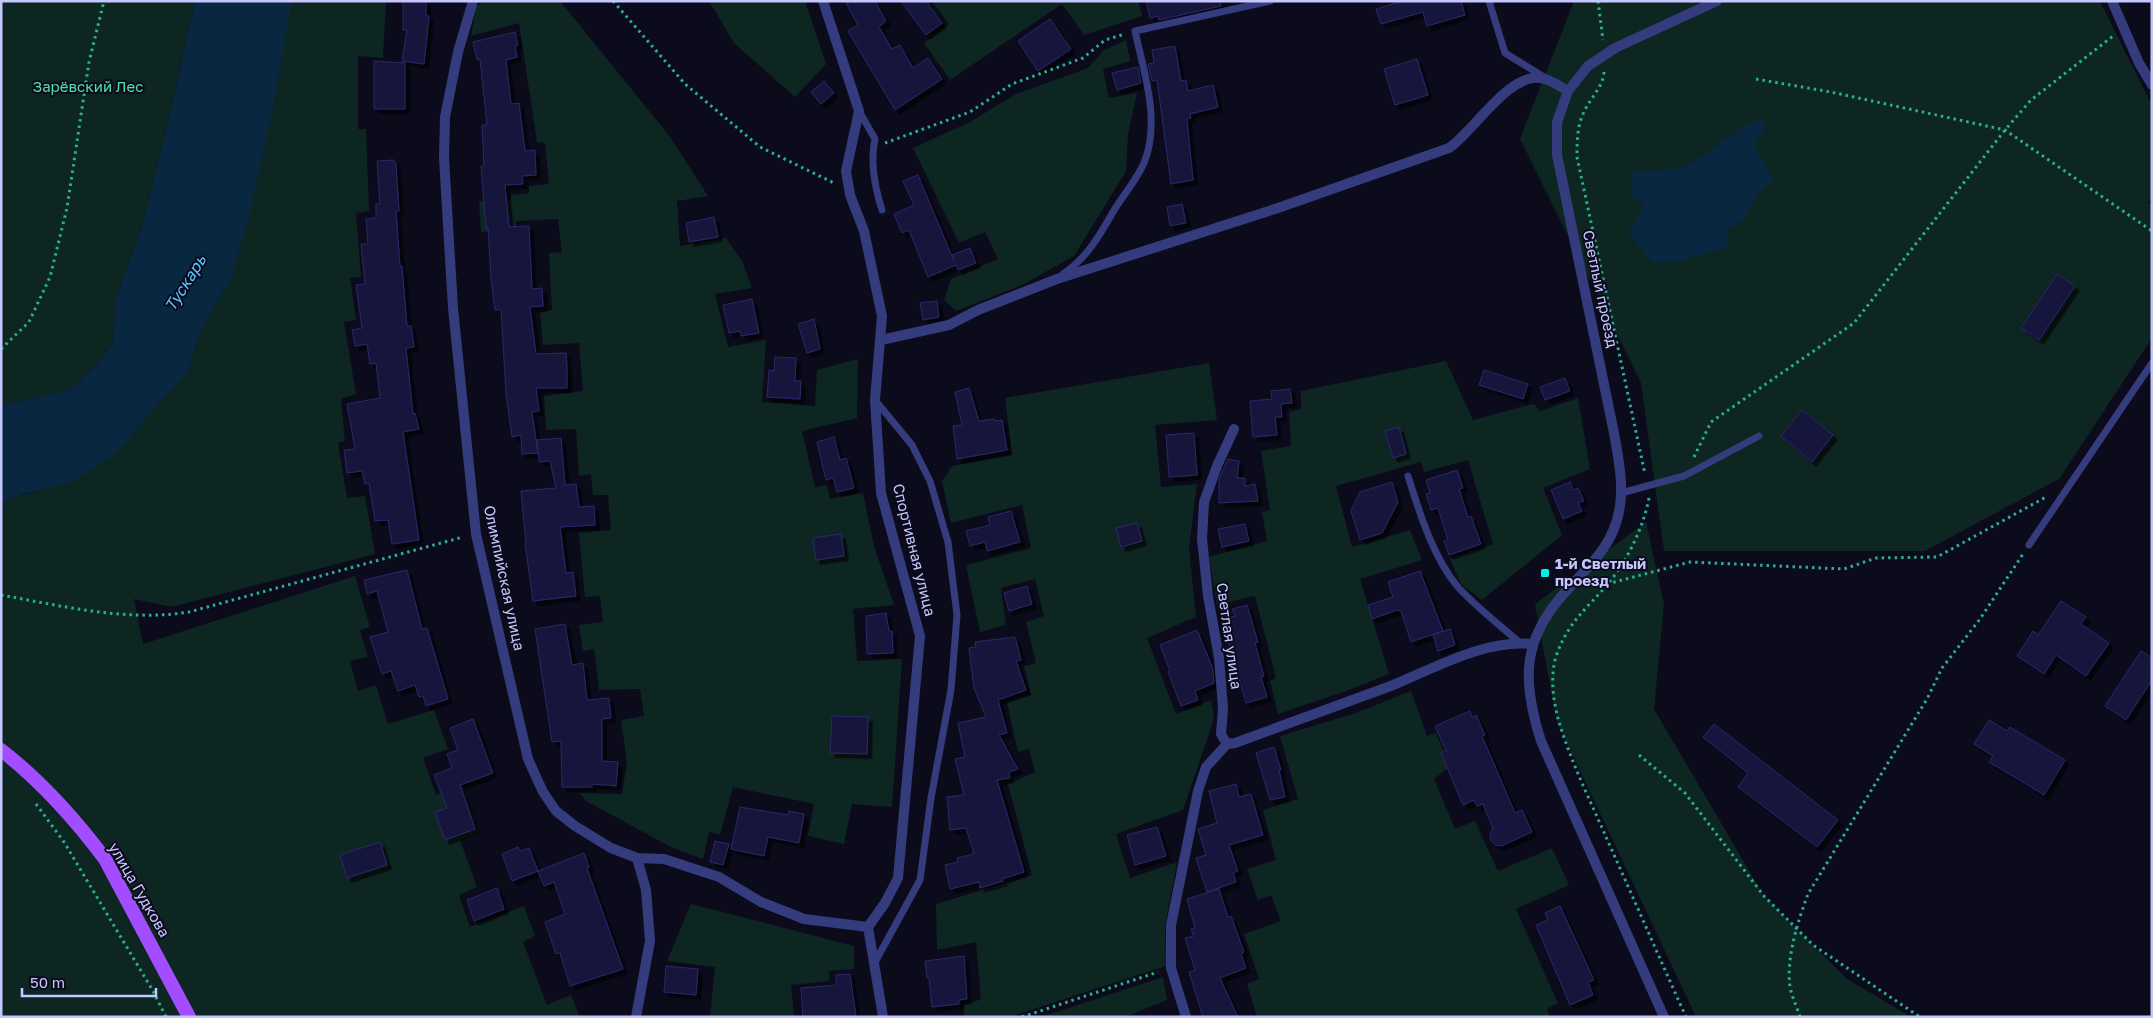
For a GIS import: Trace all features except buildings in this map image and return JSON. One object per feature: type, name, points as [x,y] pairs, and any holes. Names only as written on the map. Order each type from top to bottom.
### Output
[{"type":"main road","name":"улица Гудкова","points":[[1,750],[41,783],[88,836],[105,859],[189,1017]]},
{"type":"street","name":"Олимпийская улица","points":[[473,1],[458,52],[445,117],[444,158],[453,308],[476,534],[528,759],[543,792],[556,810],[574,826],[611,848],[637,858],[664,859],[719,877],[761,902],[804,919],[868,927]]},
{"type":"street","points":[[823,1],[859,111]]},
{"type":"street","name":"Светлый проезд","points":[[1532,644],[1551,608],[1604,548],[1613,531],[1619,513],[1621,493],[1614,433],[1557,155],[1557,122],[1568,91],[1588,66],[1615,48],[1717,1]]},
{"type":"street","points":[[2112,1],[2152,85]]},
{"type":"street","points":[[881,340],[949,325],[978,310],[1057,279],[1278,208],[1449,148],[1461,140],[1498,98],[1511,88],[1529,79],[1546,79],[1568,91]]},
{"type":"street","name":"Спортивная улица","points":[[859,111],[846,171],[850,195],[864,230],[882,316],[875,400],[881,493],[920,636],[898,878],[885,903],[868,927]]},
{"type":"street","name":"Светлая улица","points":[[1227,744],[1221,734],[1223,708],[1219,658],[1208,596],[1202,539],[1204,502],[1217,466],[1234,429]]},
{"type":"street","points":[[1186,1017],[1171,968],[1171,925],[1198,790],[1206,767],[1227,744],[1235,743],[1361,697],[1489,646],[1520,643],[1532,644],[1528,692],[1533,718],[1541,741],[1664,1017]]},
{"type":"street","points":[[636,1017],[650,941],[646,890],[637,858]]},
{"type":"street","points":[[868,927],[883,1017]]},
{"type":"lane","points":[[1057,279],[1077,265],[1101,232],[1143,164],[1151,140],[1152,115],[1135,31],[1270,1]]},
{"type":"lane","points":[[1490,1],[1505,53],[1546,79]]},
{"type":"lane","points":[[859,111],[875,139],[873,147],[875,189],[882,210]]},
{"type":"lane","points":[[2029,545],[2152,363]]},
{"type":"lane","points":[[874,964],[920,880],[931,798],[951,690],[957,615],[948,542],[930,481],[912,445],[875,400]]},
{"type":"lane","points":[[1621,493],[1684,476],[1759,436]]},
{"type":"lane","points":[[1408,476],[1423,523],[1443,564],[1458,586],[1520,643]]},
{"type":"path","points":[[1,349],[29,322],[50,277],[67,208],[89,62],[104,1]]},
{"type":"path","points":[[613,1],[685,84],[760,147],[810,173],[837,184],[850,195]]},
{"type":"path","points":[[1684,476],[1711,422],[1854,323],[2005,130],[2031,100],[2124,28]]},
{"type":"path","points":[[873,147],[970,112],[1012,84],[1083,58],[1106,40],[1135,31]]},
{"type":"path","points":[[1756,79],[1831,92],[2005,130],[2152,231]]},
{"type":"path","points":[[1607,584],[1690,562],[1844,569],[1876,558],[1937,556],[2049,496]]},
{"type":"path","points":[[1,595],[88,611],[166,616],[189,612],[476,534]]},
{"type":"path","points":[[1800,1017],[1790,986],[1792,950],[1796,928],[1808,894],[1922,707],[1942,668],[1980,619],[2029,545]]},
{"type":"path","points":[[1639,755],[1685,793],[1764,896],[1813,945],[1920,1017]]},
{"type":"path","points":[[31,798],[64,842],[153,991],[166,1017]]},
{"type":"path","points":[[1022,1017],[1171,968]]},
{"type":"green space","name":"Зарёвский Лес","points":[[1,1],[195,1],[167,127],[142,227],[116,297],[113,343],[97,364],[69,390],[1,406]]},
{"type":"green space","points":[[292,1],[386,1],[383,58],[358,56],[358,129],[366,129],[369,211],[356,213],[361,277],[350,278],[356,320],[344,322],[356,394],[341,399],[345,441],[338,443],[347,498],[365,496],[375,554],[172,607],[134,599],[143,644],[355,576],[370,627],[360,630],[368,657],[350,661],[358,691],[376,685],[388,724],[434,710],[448,749],[423,758],[436,795],[463,786],[479,833],[460,840],[477,887],[459,895],[470,927],[524,906],[535,936],[523,942],[547,1005],[571,995],[580,1017],[1,1017],[1,501],[35,492],[188,370],[202,328],[230,281]]},
{"type":"green space","points":[[485,1],[560,1],[671,138],[708,196],[677,201],[680,246],[726,238],[742,261],[752,288],[715,294],[728,347],[766,340],[762,402],[815,406],[817,370],[858,359],[857,418],[802,431],[815,487],[827,485],[830,499],[863,493],[874,546],[894,605],[853,609],[857,661],[902,659],[892,807],[852,804],[844,844],[808,836],[814,804],[733,787],[720,835],[709,832],[703,859],[671,847],[586,801],[580,793],[622,794],[627,762],[621,720],[644,716],[640,689],[599,690],[594,649],[583,651],[579,625],[603,622],[600,596],[585,597],[579,533],[611,530],[608,495],[593,495],[591,474],[579,476],[576,429],[546,430],[544,396],[583,391],[579,343],[543,345],[540,313],[552,310],[549,253],[562,252],[558,219],[516,221],[516,230],[481,232],[479,201],[511,200],[511,195],[529,193],[529,186],[549,184],[545,143],[537,142],[519,23],[471,36],[476,6]]},
{"type":"green space","points":[[709,1],[805,1],[826,64],[795,97],[734,43]]},
{"type":"green space","points":[[932,1],[1138,1],[1142,16],[1084,35],[1062,4],[950,80],[924,43],[949,24]]},
{"type":"green space","points":[[1574,1],[2100,1],[2152,106],[2152,198],[2148,203],[2152,206],[2152,338],[2059,479],[1925,551],[1664,551],[1641,383],[1520,139]]},
{"type":"green space","points":[[1126,40],[1130,61],[1103,69],[1109,98],[1137,93],[1128,134],[1126,171],[1074,256],[1024,284],[956,311],[944,300],[951,279],[998,259],[985,232],[959,243],[913,148],[970,122],[1016,94],[1088,68],[1104,50]]},
{"type":"green space","points":[[1446,361],[1473,420],[1534,404],[1540,411],[1578,398],[1590,469],[1543,488],[1562,535],[1482,600],[1461,584],[1450,559],[1493,544],[1468,460],[1424,472],[1421,462],[1336,486],[1352,547],[1410,530],[1422,560],[1360,579],[1389,674],[1278,714],[1270,681],[1276,678],[1255,596],[1217,605],[1209,557],[1267,541],[1262,512],[1270,510],[1261,451],[1291,446],[1289,412],[1301,409],[1301,391]]},
{"type":"green space","points":[[1209,363],[1217,420],[1155,425],[1161,487],[1197,484],[1189,548],[1196,617],[1147,638],[1176,714],[1211,700],[1214,719],[1183,810],[1116,834],[1130,878],[1177,862],[1165,926],[1166,966],[1009,1017],[964,1017],[964,1006],[981,999],[976,942],[937,950],[936,904],[1032,875],[1008,784],[1035,772],[1029,749],[1018,752],[1007,702],[1031,695],[1024,666],[1036,663],[1026,622],[1044,616],[1035,579],[1001,588],[1006,625],[980,632],[966,565],[1031,548],[1022,505],[951,523],[942,481],[952,466],[1012,455],[1005,398]]},
{"type":"green space","points":[[1646,522],[1664,604],[1654,709],[1764,896],[1846,978],[1911,1017],[1696,1017],[1557,722],[1535,604]]},
{"type":"green space","points":[[1411,691],[1427,736],[1436,733],[1450,766],[1434,779],[1455,829],[1475,821],[1498,871],[1552,848],[1569,885],[1516,909],[1558,1003],[1547,1009],[1550,1017],[1257,1017],[1247,984],[1259,979],[1244,934],[1281,921],[1271,895],[1258,900],[1247,869],[1276,860],[1263,810],[1298,799],[1280,736],[1356,713]]},
{"type":"green space","points":[[691,904],[854,946],[854,969],[829,971],[829,981],[791,985],[794,1017],[710,1017],[715,967],[667,961]]},
{"type":"green space","points":[[1163,977],[1167,1000],[1125,1017],[1041,1017]]},
{"type":"water","name":"Тускарь","points":[[195,1],[292,1],[272,112],[248,221],[230,281],[202,328],[188,370],[114,455],[73,481],[1,501],[1,406],[69,390],[97,364],[113,343],[116,297],[142,227],[167,127]]},
{"type":"water","points":[[1761,119],[1766,127],[1753,144],[1774,181],[1758,193],[1748,213],[1741,221],[1727,230],[1728,247],[1679,261],[1653,263],[1628,232],[1638,219],[1644,204],[1632,197],[1630,173],[1681,168],[1709,152],[1742,127]]},
{"type":"place","name":"1-й Светлый проезд","points":[[1545,573]]}]
